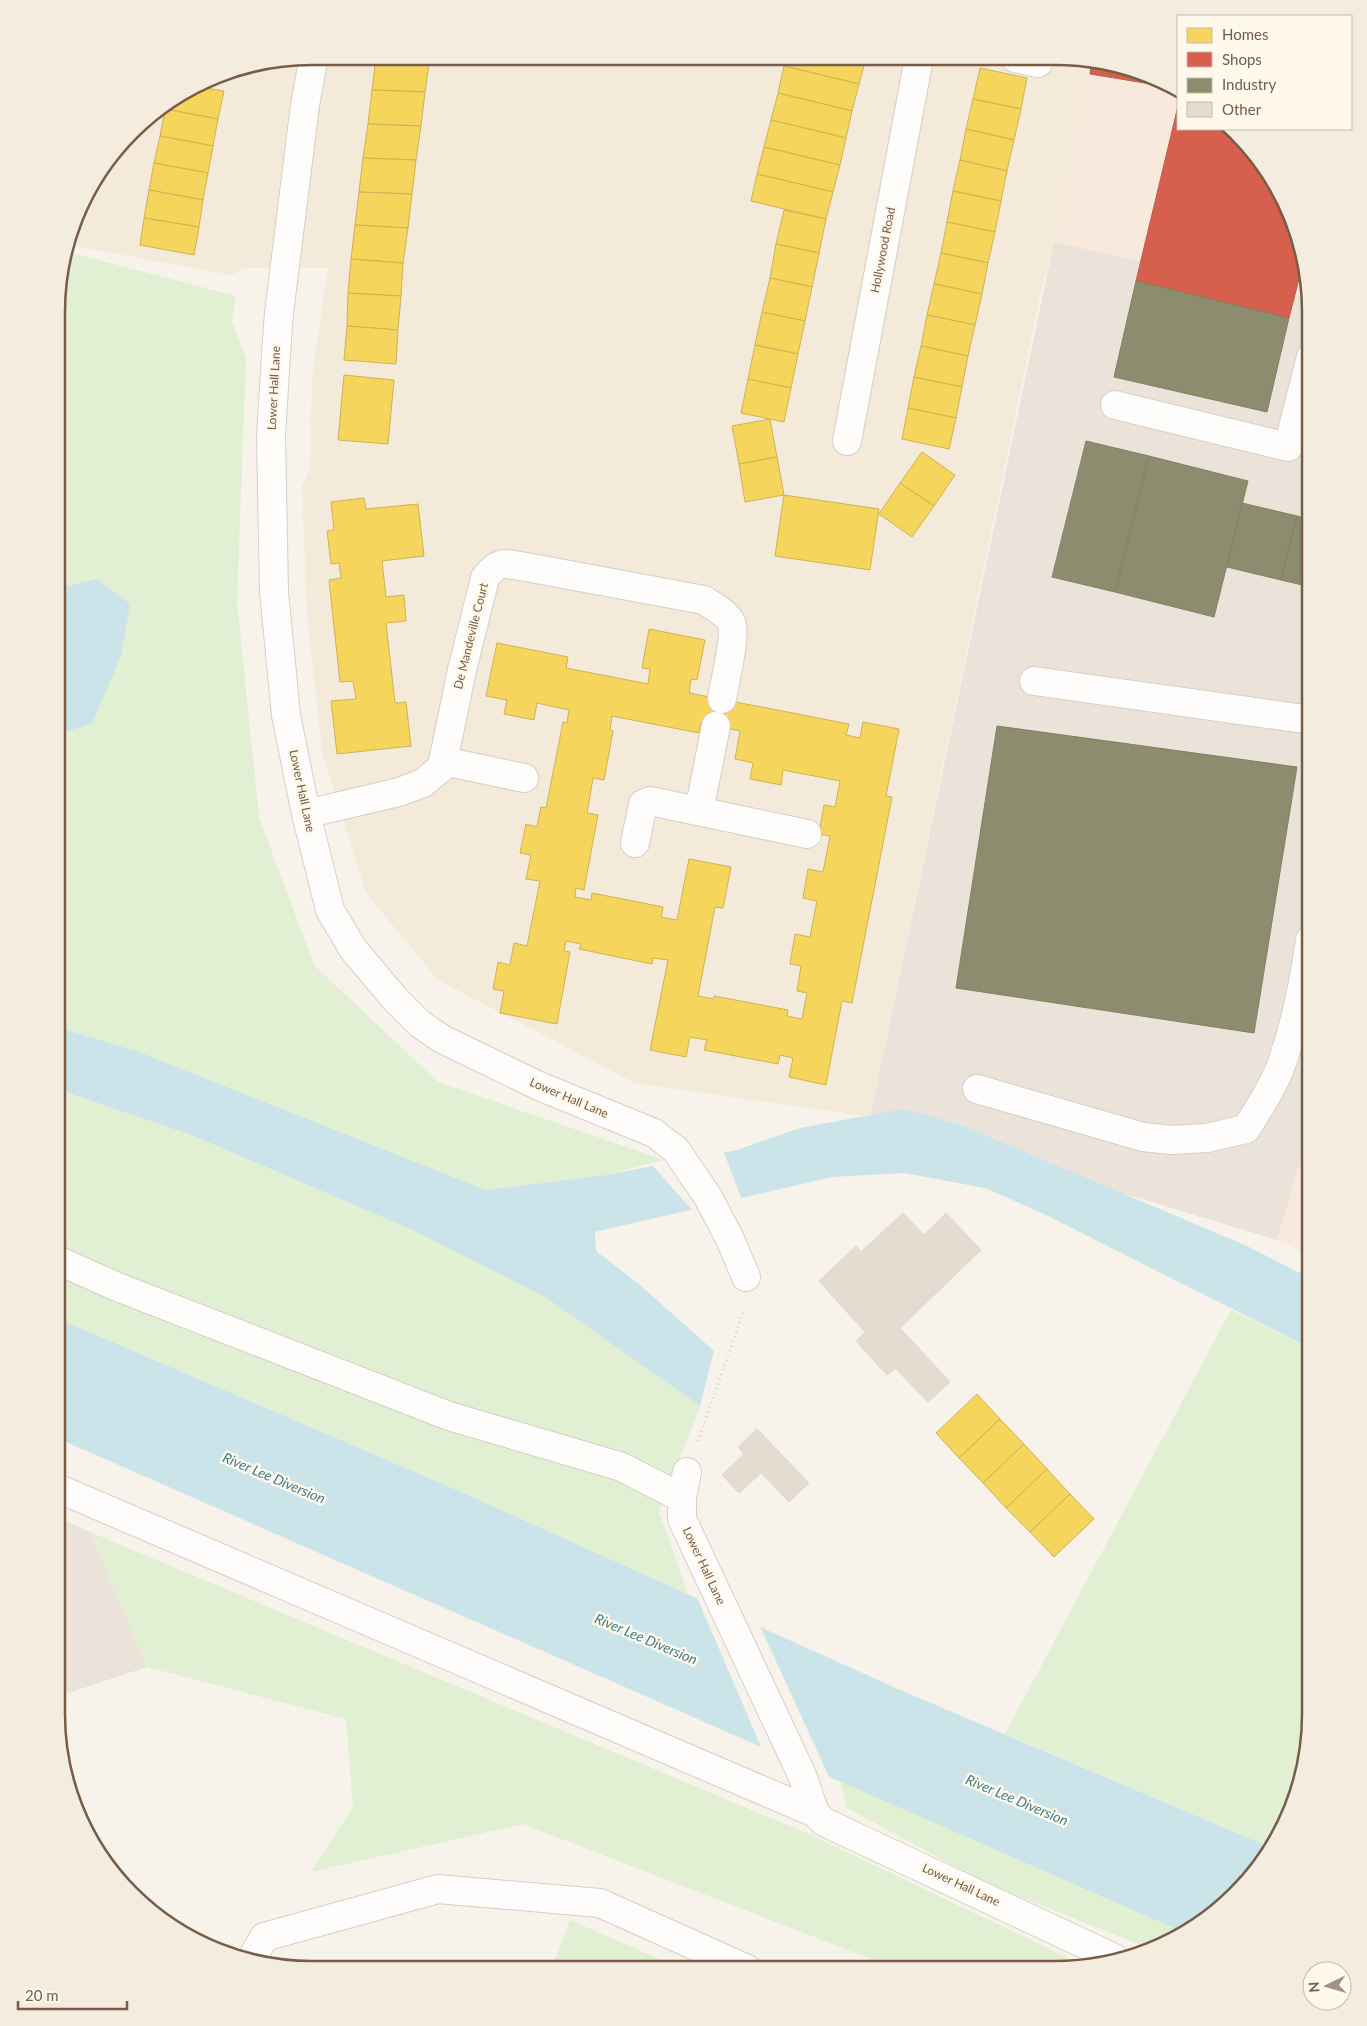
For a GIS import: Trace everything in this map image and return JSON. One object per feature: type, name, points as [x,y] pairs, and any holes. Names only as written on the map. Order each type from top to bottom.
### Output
[{"type":"street","name":"Lower Hall Lane","points":[[312,65],[305,105],[279,313],[271,436],[274,592],[286,716],[306,814],[330,910],[353,949],[394,1000],[420,1024],[442,1039],[539,1086],[654,1133],[676,1150],[715,1210],[746,1277]]},
{"type":"street","name":"Hollywood Road","points":[[847,441],[919,65]]},
{"type":"street","points":[[1115,405],[1288,447],[1302,392]]},
{"type":"street","name":"De Mandeville Court","points":[[306,814],[408,789],[424,783],[442,767],[462,670],[485,578],[493,567],[504,564],[704,600],[722,612],[731,623],[733,636],[722,699]]},
{"type":"street","points":[[1034,680],[1302,719]]},
{"type":"street","points":[[699,811],[716,726]]},
{"type":"street","points":[[443,760],[524,778]]},
{"type":"street","points":[[635,843],[643,804],[650,801],[807,834]]},
{"type":"street","points":[[977,1089],[1143,1137],[1172,1140],[1207,1138],[1246,1129],[1279,1070],[1302,985]]},
{"type":"street","points":[[65,1264],[115,1286],[448,1416],[685,1485]]},
{"type":"street","name":"Lower Hall Lane","points":[[685,1485],[682,1519],[802,1775],[815,1813],[824,1822],[1108,1955]]},
{"type":"street","points":[[65,1491],[815,1813]]},
{"type":"street","points":[[254,1954],[264,1937],[438,1889],[600,1903],[729,1961]]},
{"type":"path","points":[[685,1485],[749,1294],[746,1277]]},
{"type":"shaded area","points":[[312,65],[1055,65],[1085,67],[1054,242],[1040,296],[870,1117],[635,1083],[438,980],[366,893],[322,752],[307,614],[302,486],[310,469],[312,379],[328,268],[246,268],[231,275],[74,246],[98,189],[116,162],[137,137],[162,116],[189,98],[218,84],[248,73],[280,67]]},
{"type":"shaded area","points":[[1085,67],[1119,73],[1149,84],[1177,98],[1177,130],[1222,130],[1241,149],[1269,189],[1283,218],[1294,248],[1301,296],[1054,242]]},
{"type":"shaded area","points":[[1054,242],[1301,296],[1302,1156],[1277,1240],[870,1117]]},
{"type":"shaded area","points":[[1302,1156],[1302,1251],[1277,1240]]},
{"type":"shaded area","points":[[65,1521],[90,1532],[147,1667],[65,1694]]},
{"type":"green space","points":[[72,253],[236,296],[232,322],[246,358],[237,601],[259,817],[314,965],[438,1082],[664,1160],[606,1175],[486,1190],[139,1052],[65,1029],[65,732],[92,724],[96,579],[65,587],[65,312],[67,280]]},
{"type":"green space","points":[[65,1092],[194,1136],[408,1228],[545,1297],[700,1406],[659,1512],[688,1594],[468,1495],[65,1321]]},
{"type":"green space","points":[[1231,1310],[1302,1344],[1302,1714],[1300,1746],[1289,1793],[1264,1845],[1005,1734]]},
{"type":"green space","points":[[90,1532],[811,1835],[1072,1960],[876,1961],[523,1824],[311,1872],[353,1807],[346,1719],[147,1667]]},
{"type":"green space","points":[[840,1781],[1176,1929],[1141,1945],[984,1882],[847,1808]]},
{"type":"green space","points":[[570,1920],[664,1961],[555,1961]]},
{"type":"water","points":[[96,579],[130,604],[121,656],[92,724],[65,732],[65,587]]},
{"type":"water","points":[[65,1029],[139,1052],[486,1190],[606,1175],[737,1150],[800,1128],[903,1109],[961,1125],[1245,1245],[1302,1274],[1302,1344],[1046,1215],[985,1188],[904,1173],[832,1177],[595,1232],[596,1251],[640,1285],[714,1351],[700,1406],[545,1297],[408,1228],[194,1136],[65,1092]]},
{"type":"water","name":"River Lee Diversion","points":[[65,1321],[468,1495],[898,1689],[1264,1845],[1230,1889],[1205,1910],[1176,1929],[65,1442]]},
{"type":"pier","points":[[723,1150],[742,1200],[694,1212],[651,1164]]},
{"type":"pier","points":[[696,1595],[759,1624],[830,1779],[762,1749]]},
{"type":"building: Homes","points":[[375,65],[429,65],[425,92],[372,90]]},
{"type":"building: Homes","points":[[784,65],[864,65],[859,84]]},
{"type":"building: Homes","points":[[784,66],[859,84],[852,111],[778,93]]},
{"type":"building: Homes","points":[[980,68],[1027,78],[1021,109],[973,99]]},
{"type":"building: Homes","points":[[209,88],[224,91],[218,119],[171,110]]},
{"type":"building: Homes","points":[[372,90],[425,92],[421,126],[368,124]]},
{"type":"building: Homes","points":[[778,93],[852,111],[846,138],[771,120]]},
{"type":"building: Homes","points":[[973,99],[1021,109],[1014,140],[966,129]]},
{"type":"building: Homes","points":[[171,110],[218,119],[213,146],[160,136],[164,115]]},
{"type":"building: Homes","points":[[771,120],[846,138],[840,165],[764,147]]},
{"type":"building: Homes","points":[[368,124],[421,126],[416,160],[363,158]]},
{"type":"building: Homes","points":[[966,129],[1014,140],[1007,171],[960,160]]},
{"type":"building: Homes","points":[[160,136],[213,146],[208,173],[154,163]]},
{"type":"building: Homes","points":[[764,147],[840,165],[833,192],[757,174]]},
{"type":"building: Homes","points":[[363,158],[416,160],[412,194],[359,192]]},
{"type":"building: Homes","points":[[960,160],[1007,171],[1001,201],[953,191]]},
{"type":"building: Homes","points":[[154,163],[208,173],[203,200],[149,190]]},
{"type":"building: Homes","points":[[757,174],[833,192],[826,219],[751,201]]},
{"type":"building: Homes","points":[[149,190],[203,200],[199,227],[144,218]]},
{"type":"building: Homes","points":[[953,191],[1001,201],[995,232],[947,222]]},
{"type":"building: Homes","points":[[359,192],[412,194],[408,228],[355,225]]},
{"type":"building: Homes","points":[[784,210],[826,219],[819,253],[776,244]]},
{"type":"building: Homes","points":[[144,218],[199,227],[194,255],[140,245]]},
{"type":"building: Homes","points":[[947,222],[995,232],[988,263],[941,253]]},
{"type":"building: Homes","points":[[355,225],[408,228],[403,263],[351,259]]},
{"type":"building: Homes","points":[[776,244],[819,253],[812,287],[770,278]]},
{"type":"building: Homes","points":[[941,253],[988,263],[982,294],[934,284]]},
{"type":"building: Homes","points":[[351,259],[403,263],[401,296],[348,293]]},
{"type":"building: Homes","points":[[770,278],[812,287],[805,321],[762,312]]},
{"type":"building: Homes","points":[[934,284],[982,294],[975,325],[927,315]]},
{"type":"building: Homes","points":[[348,293],[401,296],[398,330],[347,326]]},
{"type":"building: Homes","points":[[762,312],[805,321],[798,354],[755,345]]},
{"type":"building: Homes","points":[[927,315],[975,325],[968,356],[921,346]]},
{"type":"building: Homes","points":[[347,326],[398,330],[396,364],[344,360]]},
{"type":"building: Homes","points":[[755,345],[798,354],[791,388],[748,379]]},
{"type":"building: Homes","points":[[921,346],[968,356],[962,387],[914,377]]},
{"type":"building: Homes","points":[[344,375],[394,380],[388,444],[338,440]]},
{"type":"building: Homes","points":[[914,377],[962,387],[956,418],[908,408]]},
{"type":"building: Homes","points":[[748,379],[791,388],[784,422],[741,413]]},
{"type":"building: Homes","points":[[908,408],[956,418],[949,449],[902,439]]},
{"type":"building: Homes","points":[[770,419],[777,457],[739,464],[732,426]]},
{"type":"building: Homes","points":[[922,452],[955,475],[934,506],[900,483]]},
{"type":"building: Homes","points":[[777,457],[784,495],[745,502],[739,464]]},
{"type":"building: Homes","points":[[900,483],[934,506],[912,537],[879,514]]},
{"type":"building: Homes","points":[[784,495],[879,509],[870,570],[775,556]]},
{"type":"building: Homes","points":[[364,498],[366,509],[418,504],[424,556],[382,561],[386,597],[404,595],[406,621],[386,623],[395,703],[406,702],[411,746],[337,754],[331,701],[356,699],[353,681],[340,682],[329,580],[341,578],[339,563],[331,564],[327,531],[334,530],[331,502]]},
{"type":"building: Homes","points":[[649,629],[705,640],[697,680],[691,679],[689,693],[849,724],[846,735],[860,738],[863,722],[899,729],[886,796],[892,797],[852,1003],[842,1001],[826,1085],[789,1077],[793,1058],[780,1055],[778,1064],[704,1050],[707,1040],[690,1037],[686,1057],[650,1050],[668,960],[653,958],[652,964],[579,949],[581,944],[566,941],[564,951],[570,952],[557,1024],[500,1013],[504,991],[493,989],[498,962],[510,965],[514,943],[527,946],[540,881],[526,879],[531,855],[520,853],[526,824],[537,827],[541,807],[546,808],[563,722],[567,723],[569,710],[537,703],[534,720],[504,714],[507,700],[486,696],[497,643],[568,657],[566,668],[648,684],[650,669],[642,668]],"holes":[[[612,716],[699,733],[701,723],[740,731],[735,759],[753,763],[750,779],[781,785],[783,770],[840,781],[835,807],[824,805],[819,834],[830,836],[823,872],[808,869],[803,898],[817,901],[810,937],[795,934],[790,964],[801,966],[797,991],[807,993],[802,1019],[787,1016],[788,1010],[714,996],[714,999],[698,996],[715,907],[723,908],[731,867],[689,859],[677,920],[661,917],[663,907],[592,893],[591,900],[575,897],[576,888],[584,890],[598,815],[587,813],[593,778],[604,780],[613,731],[610,730]]]},
{"type":"building: Homes","points":[[977,1394],[1000,1419],[959,1458],[936,1433]]},
{"type":"building: Homes","points":[[1000,1419],[1024,1444],[983,1483],[959,1458]]},
{"type":"building: Homes","points":[[1024,1444],[1047,1469],[1006,1508],[983,1483]]},
{"type":"building: Homes","points":[[1047,1469],[1070,1494],[1030,1532],[1006,1508]]},
{"type":"building: Homes","points":[[1070,1494],[1094,1519],[1054,1557],[1030,1532]]},
{"type":"building: Shops","points":[[1091,68],[1119,73],[1148,84],[1090,74]]},
{"type":"building: Shops","points":[[1177,110],[1177,130],[1222,130],[1251,162],[1269,189],[1283,218],[1294,248],[1299,277],[1289,318],[1136,281]]},
{"type":"building: Industry","points":[[1136,281],[1289,318],[1267,412],[1114,377]]},
{"type":"building: Industry","points":[[1086,441],[1149,456],[1115,592],[1052,577]]},
{"type":"building: Industry","points":[[1149,456],[1248,481],[1214,617],[1115,592]]},
{"type":"building: Industry","points":[[1242,503],[1297,516],[1281,580],[1227,567]]},
{"type":"building: Industry","points":[[1297,516],[1302,517],[1302,585],[1281,580]]},
{"type":"building: Industry","points":[[997,726],[1297,767],[1254,1033],[956,988]]},
{"type":"building: Other","points":[[903,1213],[924,1235],[946,1213],[981,1250],[900,1328],[950,1382],[928,1402],[895,1368],[887,1375],[856,1341],[865,1332],[819,1281],[856,1246],[861,1252]]},
{"type":"building: Other","points":[[757,1429],[809,1483],[789,1502],[761,1473],[739,1493],[722,1475],[744,1454],[738,1447]]}]
